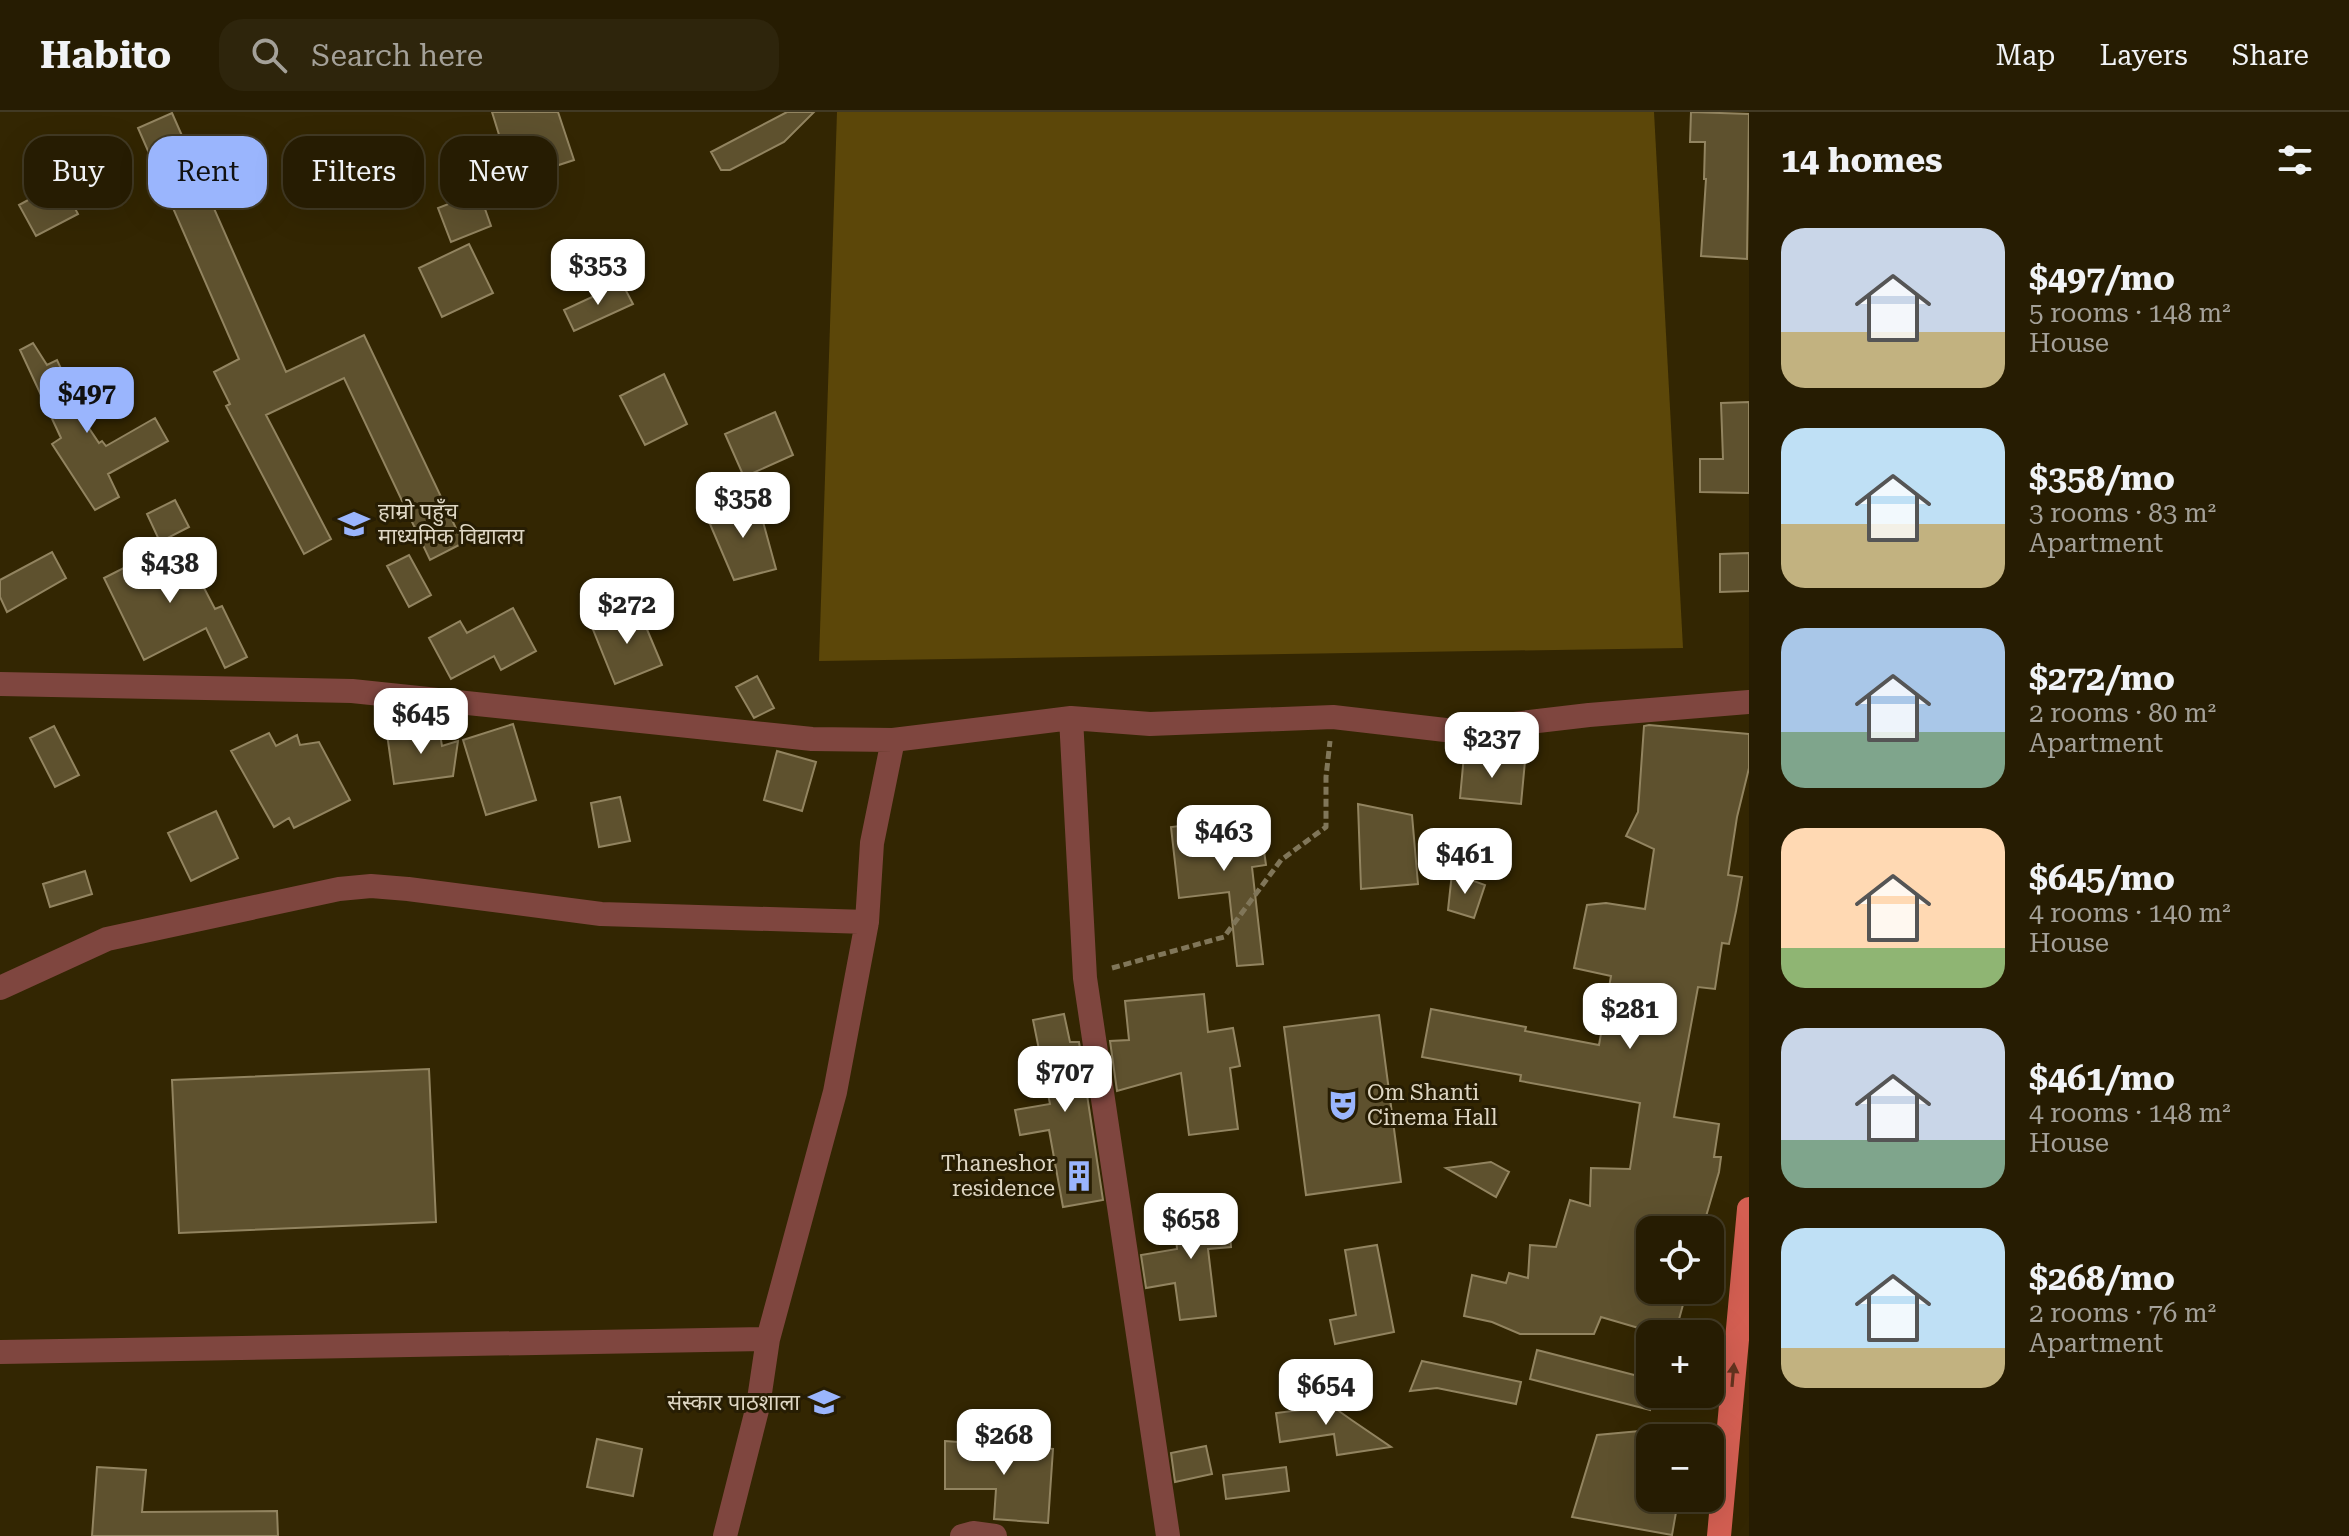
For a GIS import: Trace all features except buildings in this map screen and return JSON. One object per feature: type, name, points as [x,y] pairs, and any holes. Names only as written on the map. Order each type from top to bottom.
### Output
[{"type":"main road","points":[[1719,1536],[1749,1209]]},
{"type":"street","points":[[0,684],[352,691],[812,739],[893,740],[1071,718],[1150,724],[1333,717],[1454,731],[1589,715],[1749,702]]},
{"type":"street","points":[[1071,718],[1085,978],[1168,1536]]},
{"type":"street","points":[[725,1536],[758,1406],[768,1339],[835,1092],[867,922],[872,843],[893,740]]},
{"type":"street","points":[[0,988],[107,939],[339,889],[371,886],[601,914],[867,922]]},
{"type":"street","points":[[0,1352],[768,1339]]},
{"type":"street","points":[[962,1536],[973,1533],[995,1536]]},
{"type":"path","points":[[1085,978],[1143,958],[1224,937],[1281,860],[1326,827],[1326,777],[1333,717]]},
{"type":"shaded area","points":[[837,112],[1654,112],[1683,648],[819,661]]},
{"type":"place","name":"हाम्रो पहुँच माध्यमिक विद्यालय","points":[[354,524]]},
{"type":"place","name":"Om Shanti Cinema Hall","points":[[1343,1105]]},
{"type":"place","name":"Thaneshor residence","points":[[1079,1176]]},
{"type":"place","name":"संस्कार पाठशाला","points":[[824,1402]]}]
